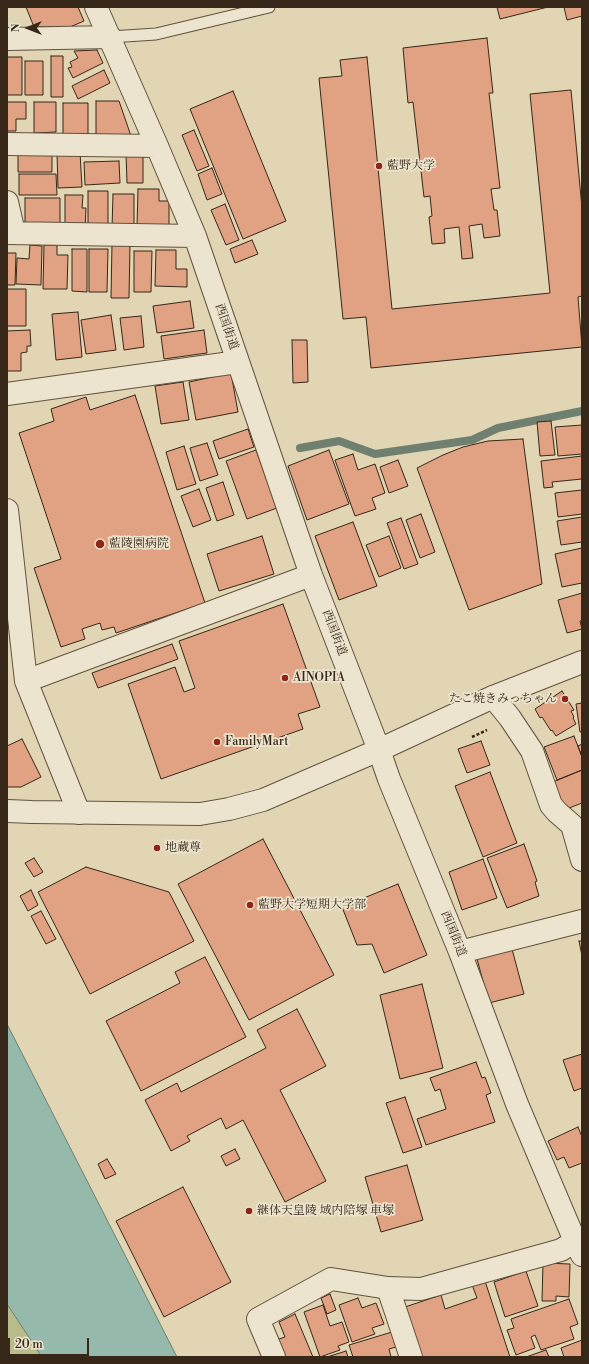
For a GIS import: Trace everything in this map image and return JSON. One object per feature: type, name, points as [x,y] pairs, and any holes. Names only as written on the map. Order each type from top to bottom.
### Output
[{"type":"street","name":"西国街道","points":[[96,7],[195,236],[311,576],[392,786],[460,952],[517,1104],[580,1244]]},
{"type":"street","points":[[7,39],[110,37]]},
{"type":"street","points":[[7,144],[157,146]]},
{"type":"street","points":[[7,202],[11,233],[195,236]]},
{"type":"street","points":[[7,394],[238,362]]},
{"type":"street","points":[[7,510],[26,681],[79,813]]},
{"type":"street","points":[[26,681],[311,576]]},
{"type":"street","points":[[7,811],[200,814],[229,809],[263,800],[379,750],[493,697],[582,662]]},
{"type":"street","points":[[493,697],[510,718],[532,751],[551,805],[572,815],[572,825],[582,860]]},
{"type":"street","points":[[460,952],[582,921]]},
{"type":"street","points":[[274,1357],[258,1319],[331,1279],[388,1288],[420,1289],[580,1244]]},
{"type":"street","points":[[388,1288],[411,1357]]},
{"type":"lane","points":[[110,37],[156,34],[269,7]]},
{"type":"green space","points":[[7,1304],[11,1308],[42,1357],[7,1357]]},
{"type":"shaded area","points":[[7,1024],[177,1357],[42,1357],[7,1304]]},
{"type":"building","points":[[26,7],[78,7],[84,21],[70,27],[34,27]]},
{"type":"building","points":[[497,7],[548,7],[500,19]]},
{"type":"building","points":[[564,7],[582,7],[582,16],[567,20]]},
{"type":"building","points":[[487,38],[493,93],[489,93],[500,188],[491,189],[494,210],[497,210],[500,236],[484,238],[482,224],[469,226],[473,258],[462,259],[459,227],[444,229],[445,243],[432,244],[429,217],[432,216],[430,196],[424,197],[413,102],[408,103],[403,48]]},
{"type":"building","points":[[97,50],[103,63],[73,78],[68,68],[72,67],[70,62],[78,58],[74,51]]},
{"type":"building","points":[[51,56],[63,56],[63,97],[51,97]]},
{"type":"building","points":[[7,57],[22,57],[22,95],[7,95]]},
{"type":"building","points":[[367,57],[392,309],[550,293],[530,94],[571,90],[582,208],[582,296],[578,297],[582,347],[371,368],[366,317],[343,319],[319,78],[342,76],[340,60]]},
{"type":"building","points":[[25,61],[43,61],[43,95],[25,95]]},
{"type":"building","points":[[104,70],[110,83],[78,99],[72,86]]},
{"type":"building","points":[[233,91],[286,221],[243,239],[190,109]]},
{"type":"building","points":[[96,101],[119,101],[131,136],[96,136]]},
{"type":"building","points":[[7,102],[26,102],[26,119],[16,119],[16,131],[7,131]]},
{"type":"building","points":[[34,102],[56,102],[56,132],[34,133]]},
{"type":"building","points":[[63,103],[88,103],[88,135],[63,135]]},
{"type":"building","points":[[194,130],[209,166],[197,171],[182,135]]},
{"type":"building","points":[[80,152],[82,187],[58,188],[57,153]]},
{"type":"building","points":[[18,153],[52,153],[52,172],[18,172]]},
{"type":"building","points":[[126,153],[143,153],[143,183],[127,183]]},
{"type":"building","points":[[119,161],[120,183],[85,185],[84,162]]},
{"type":"building","points":[[212,168],[222,194],[207,200],[198,174]]},
{"type":"building","points":[[19,174],[56,174],[57,195],[19,195]]},
{"type":"building","points":[[138,189],[159,189],[159,201],[169,201],[169,227],[137,227]]},
{"type":"building","points":[[88,191],[108,191],[108,228],[88,228]]},
{"type":"building","points":[[113,194],[134,194],[134,229],[112,229]]},
{"type":"building","points":[[65,195],[83,195],[82,208],[86,208],[85,229],[65,229]]},
{"type":"building","points":[[25,198],[60,198],[60,226],[25,227]]},
{"type":"building","points":[[225,204],[239,240],[226,245],[211,210]]},
{"type":"building","points":[[252,240],[258,254],[235,263],[230,249]]},
{"type":"building","points":[[112,244],[130,245],[129,298],[111,298]]},
{"type":"building","points":[[30,245],[42,246],[41,285],[16,284],[17,258],[29,259]]},
{"type":"building","points":[[44,245],[57,245],[57,255],[68,255],[67,289],[43,289]]},
{"type":"building","points":[[72,249],[87,249],[87,292],[72,291]]},
{"type":"building","points":[[89,249],[108,249],[107,292],[89,292]]},
{"type":"building","points":[[156,250],[176,250],[176,269],[187,269],[187,287],[155,286]]},
{"type":"building","points":[[134,251],[152,251],[151,292],[134,292]]},
{"type":"building","points":[[7,253],[16,253],[15,285],[7,285]]},
{"type":"building","points":[[7,289],[26,289],[26,326],[7,326]]},
{"type":"building","points":[[190,301],[194,328],[157,333],[153,306]]},
{"type":"building","points":[[78,312],[82,357],[56,360],[52,314]]},
{"type":"building","points":[[111,315],[116,350],[86,354],[81,320]]},
{"type":"building","points":[[141,316],[144,347],[124,350],[120,318]]},
{"type":"building","points":[[30,330],[31,346],[27,346],[27,352],[21,353],[21,371],[7,371],[7,331]]},
{"type":"building","points":[[204,330],[207,353],[164,359],[161,336]]},
{"type":"building","points":[[292,340],[307,340],[308,382],[293,383]]},
{"type":"building","points":[[231,373],[238,412],[196,420],[189,382]]},
{"type":"building","points":[[183,382],[189,420],[161,424],[155,386]]},
{"type":"building","points":[[135,395],[205,603],[116,633],[114,627],[102,630],[100,623],[82,629],[85,639],[61,647],[34,568],[61,559],[19,433],[54,421],[51,409],[86,397],[90,410]]},
{"type":"building","points":[[551,421],[555,455],[540,456],[537,422]]},
{"type":"building","points":[[582,425],[582,454],[558,456],[555,427]]},
{"type":"building","points":[[248,429],[254,447],[219,459],[213,441]]},
{"type":"building","points":[[523,439],[542,584],[469,610],[417,468],[463,447],[488,441]]},
{"type":"building","points":[[207,443],[218,475],[200,481],[190,448]]},
{"type":"building","points":[[184,446],[196,484],[177,490],[166,452]]},
{"type":"building","points":[[256,450],[277,508],[247,519],[226,461]]},
{"type":"building","points":[[329,450],[349,504],[307,520],[288,466]]},
{"type":"building","points":[[353,454],[358,470],[375,464],[385,493],[372,498],[376,509],[355,516],[335,460]]},
{"type":"building","points":[[582,456],[582,479],[552,482],[553,487],[544,488],[541,461]]},
{"type":"building","points":[[398,460],[408,486],[389,493],[380,467]]},
{"type":"building","points":[[223,482],[234,515],[217,521],[206,488]]},
{"type":"building","points":[[199,489],[211,520],[193,527],[181,496]]},
{"type":"building","points":[[582,490],[582,514],[558,517],[555,493]]},
{"type":"building","points":[[421,514],[435,552],[420,558],[406,520]]},
{"type":"building","points":[[582,517],[582,542],[561,545],[557,521]]},
{"type":"building","points":[[401,518],[418,564],[404,569],[387,523]]},
{"type":"building","points":[[353,522],[377,586],[339,600],[315,536]]},
{"type":"building","points":[[262,536],[274,574],[219,591],[207,554]]},
{"type":"building","points":[[389,536],[401,568],[379,577],[366,545]]},
{"type":"building","points":[[582,548],[582,583],[562,587],[555,554]]},
{"type":"building","points":[[582,593],[582,620],[580,621],[582,629],[567,633],[558,600]]},
{"type":"building","points":[[283,604],[320,707],[298,714],[303,729],[161,779],[128,684],[175,667],[184,692],[195,688],[179,641]]},
{"type":"building","points":[[172,644],[178,659],[98,688],[92,673]]},
{"type":"building","points":[[562,691],[574,710],[571,711],[576,724],[556,736],[542,717],[540,718],[535,709]]},
{"type":"building","points":[[582,703],[582,732],[580,732],[576,704]]},
{"type":"building","points":[[574,736],[582,757],[582,770],[557,780],[544,747]]},
{"type":"building","points":[[22,739],[41,777],[21,787],[7,787],[7,746]]},
{"type":"building","points":[[481,741],[490,765],[467,773],[458,749]]},
{"type":"building","points":[[582,744],[582,757],[578,746]]},
{"type":"building","points":[[582,770],[582,803],[564,810],[553,782]]},
{"type":"building","points":[[490,772],[517,843],[483,857],[455,786]]},
{"type":"building","points":[[263,839],[334,975],[249,1020],[178,884]]},
{"type":"building","points":[[524,844],[537,881],[535,882],[539,896],[507,908],[487,858]]},
{"type":"building","points":[[34,858],[43,872],[34,877],[25,863]]},
{"type":"building","points":[[483,859],[497,898],[462,910],[449,872]]},
{"type":"building","points":[[86,867],[169,892],[194,941],[90,994],[38,892]]},
{"type":"building","points":[[398,884],[427,955],[384,973],[372,944],[357,945],[342,907]]},
{"type":"building","points":[[31,890],[38,905],[28,911],[20,896]]},
{"type":"building","points":[[41,911],[56,939],[46,944],[31,916]]},
{"type":"building","points":[[579,941],[582,941],[582,956]]},
{"type":"building","points":[[512,949],[524,994],[489,1003],[477,959]]},
{"type":"building","points":[[205,957],[246,1037],[141,1091],[106,1021],[180,983],[175,972]]},
{"type":"building","points":[[422,984],[443,1068],[400,1079],[380,995]]},
{"type":"building","points":[[297,1009],[326,1066],[280,1090],[326,1181],[285,1202],[243,1120],[226,1129],[221,1118],[187,1136],[190,1141],[171,1151],[145,1100],[177,1083],[181,1092],[266,1048],[257,1030]]},
{"type":"building","points":[[582,1054],[582,1088],[574,1091],[563,1060]]},
{"type":"building","points":[[476,1062],[482,1078],[485,1077],[491,1093],[486,1095],[495,1122],[426,1145],[417,1119],[446,1109],[440,1089],[435,1091],[430,1078]]},
{"type":"building","points":[[405,1097],[422,1147],[403,1153],[386,1103]]},
{"type":"building","points":[[578,1127],[582,1137],[582,1163],[569,1168],[564,1157],[557,1160],[548,1141]]},
{"type":"building","points":[[235,1149],[240,1159],[226,1166],[221,1156]]},
{"type":"building","points":[[107,1159],[116,1174],[105,1179],[98,1164]]},
{"type":"building","points":[[407,1165],[423,1220],[381,1232],[365,1177]]},
{"type":"building","points":[[183,1187],[231,1282],[164,1317],[116,1221]]},
{"type":"building","points":[[543,1263],[570,1264],[569,1297],[556,1296],[556,1301],[542,1301]]},
{"type":"building","points":[[526,1271],[538,1306],[505,1317],[494,1282]]},
{"type":"building","points":[[484,1278],[510,1357],[421,1357],[405,1307],[441,1295],[445,1309],[477,1298],[471,1282]]},
{"type":"building","points":[[330,1294],[336,1310],[327,1314],[321,1298]]},
{"type":"building","points":[[358,1298],[362,1308],[376,1303],[384,1324],[372,1328],[375,1334],[352,1342],[339,1305]]},
{"type":"building","points":[[569,1299],[578,1324],[570,1327],[574,1339],[541,1350],[535,1335],[531,1337],[535,1348],[516,1355],[507,1330],[514,1328],[511,1319]]},
{"type":"building","points":[[323,1305],[330,1326],[342,1322],[349,1342],[338,1346],[340,1350],[320,1357],[304,1312]]},
{"type":"building","points":[[295,1314],[313,1357],[284,1357],[276,1340],[285,1337],[279,1322]]},
{"type":"building","points":[[392,1332],[396,1347],[389,1349],[391,1357],[353,1357],[349,1345]]},
{"type":"building","points":[[582,1340],[582,1357],[564,1357],[561,1348]]},
{"type":"building","points":[[546,1350],[549,1357],[526,1357]]},
{"type":"building","points":[[346,1351],[348,1357],[327,1357]]},
{"type":"waterway","points":[[300,448],[339,441],[375,454],[472,440],[498,428],[582,411]]},
{"type":"place","name":"藍野大学","points":[[379,166]]},
{"type":"place","name":"藍陵園病院","points":[[100,544]]},
{"type":"place","name":"AINOPIA","points":[[285,678]]},
{"type":"place","name":"たこ焼きみっちゃん","points":[[565,699]]},
{"type":"place","name":"FamilyMart","points":[[217,742]]},
{"type":"place","name":"地蔵尊","points":[[157,848]]},
{"type":"place","name":"藍野大学短期大学部","points":[[250,905]]},
{"type":"place","name":"継体天皇陵 域内陪塚 車塚","points":[[249,1211]]}]
